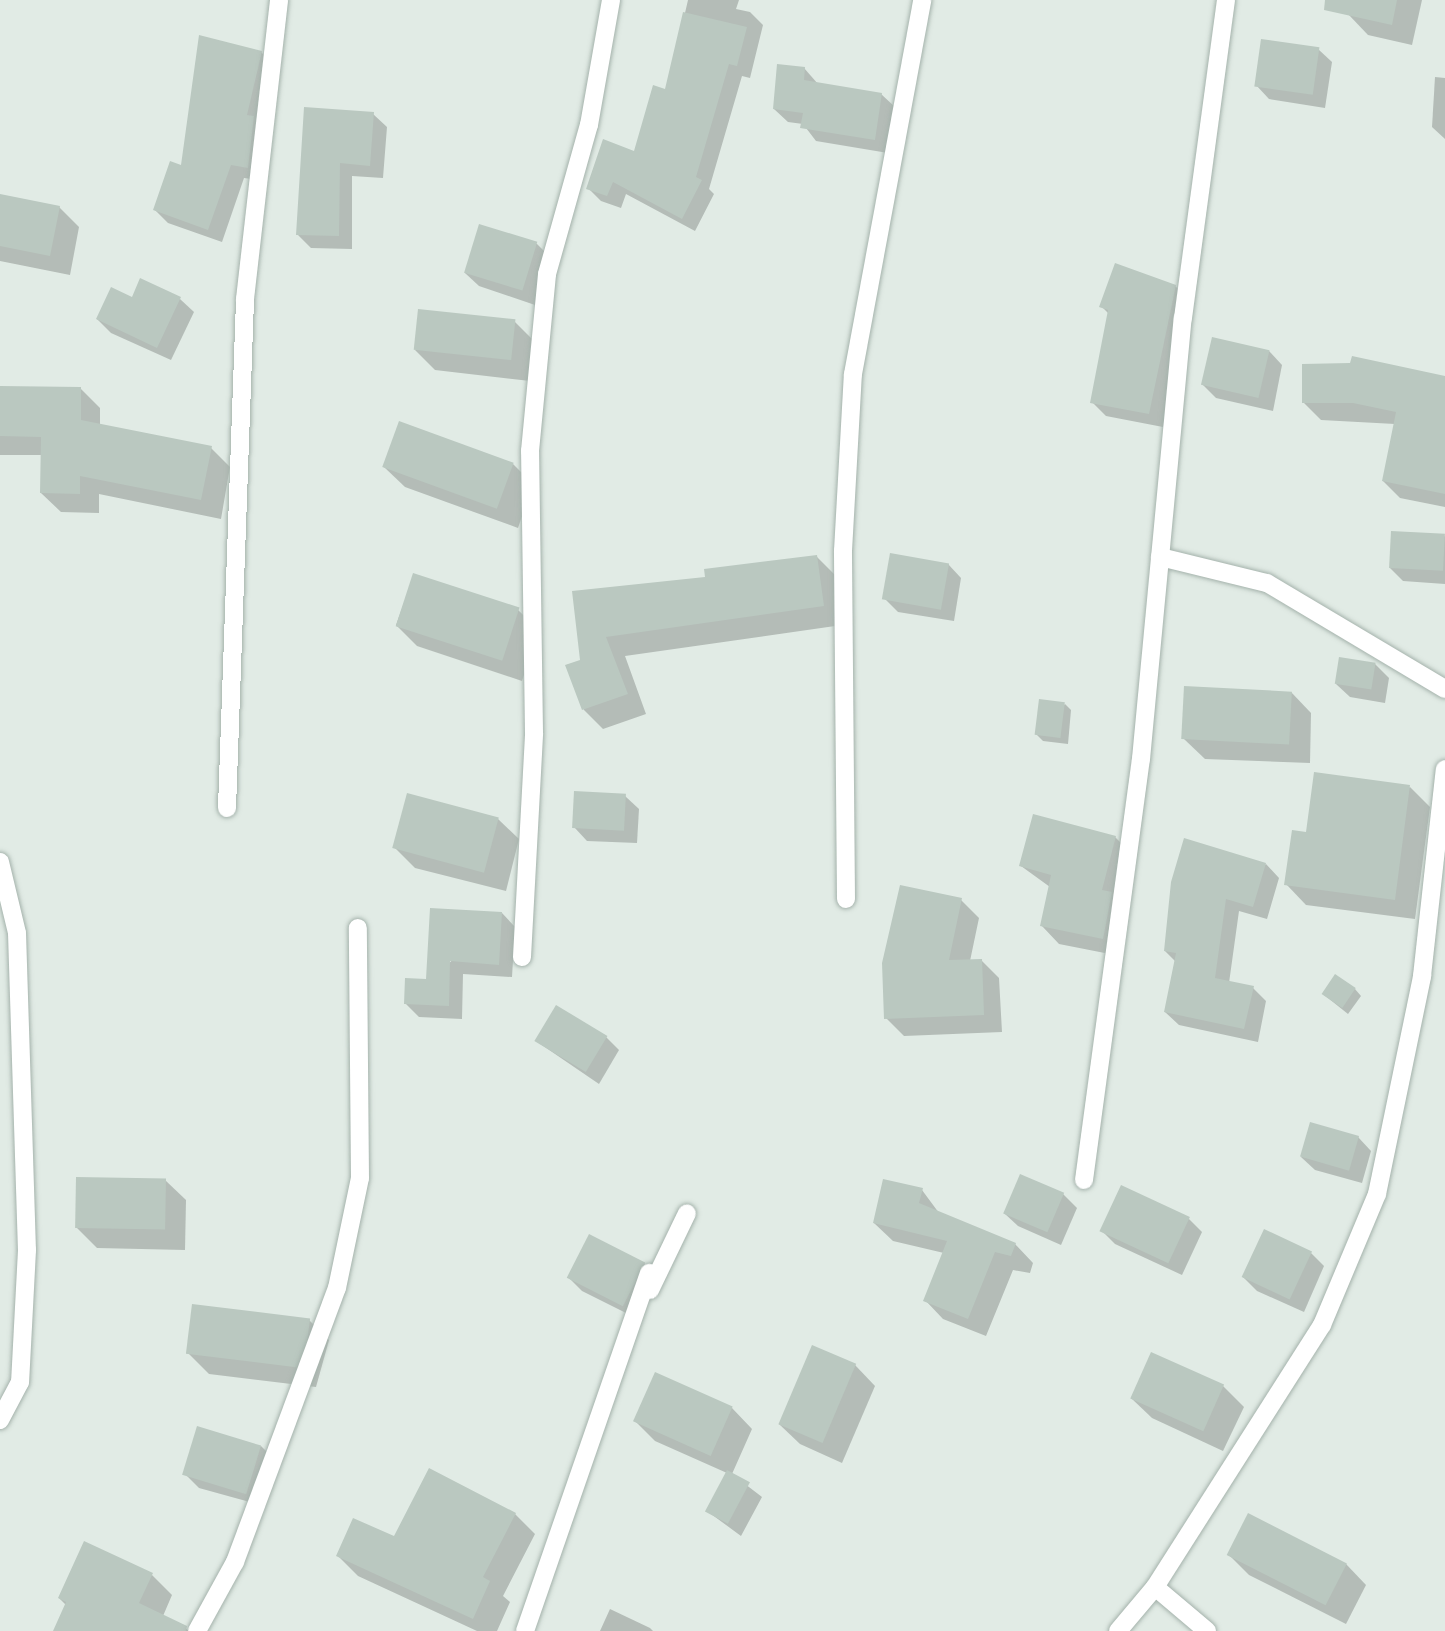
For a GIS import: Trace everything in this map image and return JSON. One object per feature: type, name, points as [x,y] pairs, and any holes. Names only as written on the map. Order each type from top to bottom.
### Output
[{"type":"street","points":[[227,808],[245,299],[279,0]]},
{"type":"street","points":[[522,957],[534,733],[530,451],[547,274],[589,125],[611,0]]},
{"type":"street","points":[[846,898],[843,551],[853,374],[922,0]]},
{"type":"street","points":[[1084,1180],[1141,759],[1183,318],[1226,0]]},
{"type":"street","points":[[1160,557],[1267,583],[1445,689]]},
{"type":"street","points":[[1118,1631],[1155,1587],[1322,1325],[1377,1194],[1422,976],[1445,774]]},
{"type":"street","points":[[0,862],[16,933],[27,1250],[20,1382],[0,1420]]},
{"type":"street","points":[[197,1631],[235,1562],[337,1288],[360,1178],[358,928]]},
{"type":"street","points":[[626,1338],[687,1213]]},
{"type":"street","points":[[525,1631],[649,1273]]},
{"type":"street","points":[[1155,1587],[1207,1631]]},
{"type":"building","points":[[1325,0],[1397,0],[1392,25],[1324,10]]},
{"type":"building","points":[[683,12],[747,27],[737,66],[729,64],[696,177],[702,180],[682,219],[613,182],[607,196],[586,189],[603,139],[634,151],[653,85],[665,89]]},
{"type":"building","points":[[199,35],[262,51],[247,115],[254,116],[248,168],[231,165],[208,230],[153,210],[170,161],[181,165]]},
{"type":"building","points":[[1261,39],[1319,47],[1313,95],[1254,87]]},
{"type":"building","points":[[777,64],[805,67],[804,80],[882,93],[875,140],[800,128],[803,113],[773,109]]},
{"type":"building","points":[[304,107],[374,112],[370,166],[340,163],[339,236],[296,235]]},
{"type":"building","points":[[0,194],[60,206],[50,256],[0,246]]},
{"type":"building","points":[[479,224],[537,242],[522,291],[464,273]]},
{"type":"building","points":[[1115,263],[1176,285],[1149,414],[1090,403],[1108,310],[1099,307]]},
{"type":"building","points":[[140,278],[181,297],[157,348],[96,319],[111,287],[132,297]]},
{"type":"building","points":[[418,309],[515,319],[511,360],[414,350]]},
{"type":"building","points":[[1212,337],[1269,350],[1258,398],[1201,385]]},
{"type":"building","points":[[1352,356],[1445,376],[1445,494],[1382,481],[1396,412],[1353,403],[1302,403],[1302,364],[1350,363]]},
{"type":"building","points":[[0,386],[81,387],[81,420],[212,446],[201,500],[80,476],[80,494],[40,493],[41,437],[0,436]]},
{"type":"building","points":[[399,421],[514,463],[497,509],[382,467]]},
{"type":"building","points":[[1391,531],[1445,534],[1443,571],[1389,568]]},
{"type":"building","points":[[890,553],[949,563],[941,610],[882,599]]},
{"type":"building","points":[[817,555],[824,606],[606,637],[628,694],[582,710],[565,665],[580,660],[572,591],[705,577],[704,569]]},
{"type":"building","points":[[413,573],[520,608],[502,661],[396,626]]},
{"type":"building","points":[[1339,657],[1376,663],[1371,689],[1335,684]]},
{"type":"building","points":[[1184,686],[1292,692],[1289,745],[1181,739]]},
{"type":"building","points":[[1039,699],[1065,702],[1060,738],[1035,735]]},
{"type":"building","points":[[1314,772],[1410,785],[1395,900],[1284,885],[1292,830],[1306,832]]},
{"type":"building","points":[[574,791],[626,794],[624,831],[572,828]]},
{"type":"building","points":[[407,793],[499,818],[484,873],[392,848]]},
{"type":"building","points":[[1033,814],[1116,836],[1102,890],[1112,892],[1103,939],[1040,926],[1051,875],[1019,866]]},
{"type":"building","points":[[1184,838],[1266,863],[1253,907],[1226,899],[1215,978],[1254,986],[1244,1029],[1164,1012],[1176,953],[1164,951],[1171,882]]},
{"type":"building","points":[[900,885],[962,898],[949,960],[982,959],[984,1015],[884,1019],[882,963]]},
{"type":"building","points":[[430,908],[502,912],[499,965],[450,961],[449,1006],[404,1004],[405,978],[426,979]]},
{"type":"building","points":[[1335,974],[1356,988],[1342,1008],[1322,994]]},
{"type":"building","points":[[556,1005],[607,1036],[586,1072],[534,1041]]},
{"type":"building","points":[[1310,1122],[1359,1136],[1349,1171],[1300,1157]]},
{"type":"building","points":[[1020,1174],[1064,1193],[1047,1232],[1003,1214]]},
{"type":"building","points":[[76,1177],[166,1179],[165,1230],[75,1228]]},
{"type":"building","points":[[883,1179],[923,1188],[919,1203],[1016,1243],[1011,1256],[995,1252],[968,1319],[923,1301],[947,1241],[873,1223]]},
{"type":"building","points":[[1121,1185],[1190,1217],[1168,1263],[1099,1231]]},
{"type":"building","points":[[1264,1229],[1312,1251],[1290,1299],[1242,1277]]},
{"type":"building","points":[[589,1234],[645,1263],[623,1306],[567,1278]]},
{"type":"building","points":[[192,1304],[310,1319],[304,1368],[186,1354]]},
{"type":"building","points":[[812,1345],[856,1364],[823,1443],[778,1424]]},
{"type":"building","points":[[1151,1352],[1224,1385],[1203,1431],[1130,1399]]},
{"type":"building","points":[[655,1372],[733,1407],[711,1456],[633,1421]]},
{"type":"building","points":[[197,1426],[261,1446],[246,1494],[182,1475]]},
{"type":"building","points":[[429,1468],[516,1513],[483,1577],[490,1581],[473,1619],[336,1556],[353,1518],[394,1536]]},
{"type":"building","points":[[727,1470],[750,1482],[728,1524],[705,1511]]},
{"type":"building","points":[[1248,1513],[1347,1563],[1326,1605],[1227,1555]]},
{"type":"building","points":[[84,1541],[153,1573],[139,1603],[187,1626],[186,1631],[53,1631],[66,1602],[58,1598]]}]
